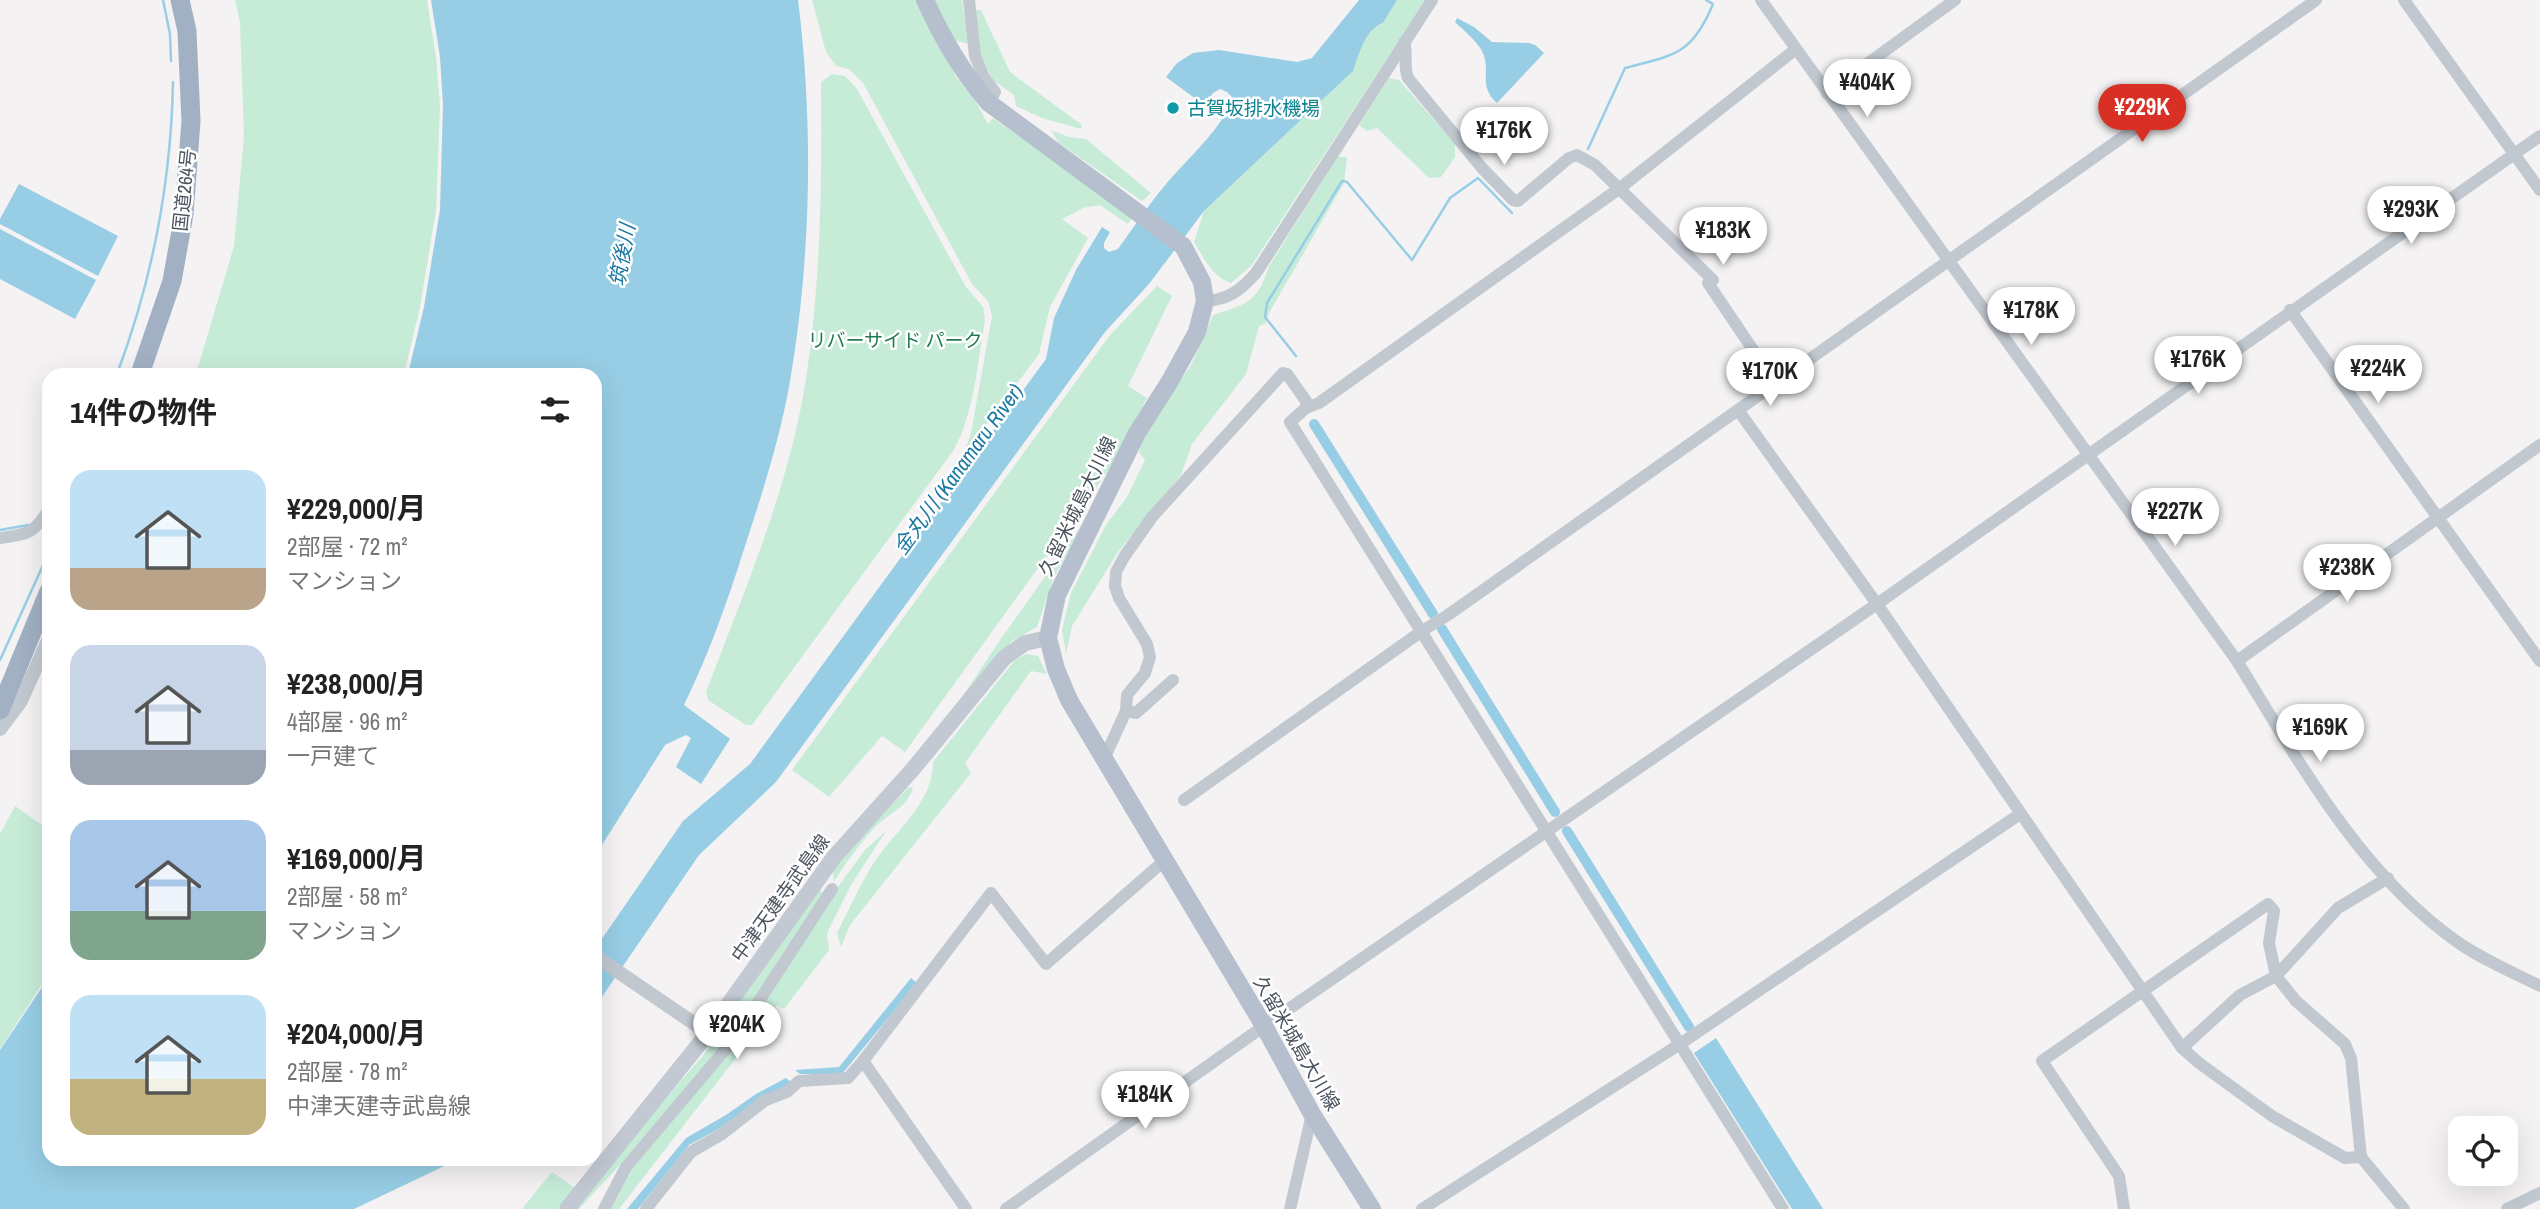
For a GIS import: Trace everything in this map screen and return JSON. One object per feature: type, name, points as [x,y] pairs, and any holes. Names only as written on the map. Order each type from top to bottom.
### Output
[{"type":"highway","name":"国道264号","points":[[142,368],[172,281],[184,214],[191,121],[187,31],[180,0]]},
{"type":"highway","points":[[0,710],[42,608]]},
{"type":"main road","points":[[925,0],[965,75],[989,103],[1183,246],[1202,282],[1205,301]]},
{"type":"main road","name":"久留米城島大川線","points":[[1205,301],[1197,332],[1137,433],[1057,595],[1048,638],[1056,669],[1069,700],[1264,1026],[1312,1114],[1372,1209]]},
{"type":"main road","name":"中津天建寺武島線","points":[[602,1163],[834,858],[913,769],[1004,657],[1025,643],[1048,638]]},
{"type":"main road","name":"中津天建寺武島線","points":[[567,1209],[600,1166]]},
{"type":"street","points":[[969,0],[975,56],[984,77],[995,92],[989,103]]},
{"type":"street","points":[[1205,301],[1232,295],[1244,287],[1256,273],[1432,0]]},
{"type":"street","points":[[1761,0],[2237,661],[2302,766],[2356,842],[2421,912],[2456,941],[2540,986]]},
{"type":"street","points":[[1827,93],[1955,0]]},
{"type":"street","points":[[1184,800],[2316,0]]},
{"type":"street","points":[[2404,0],[2540,190]]},
{"type":"street","points":[[1404,42],[1408,78],[1482,168],[1513,200],[1518,201],[1569,158],[1577,155],[1595,165],[1713,280],[1708,283],[1776,384]]},
{"type":"street","points":[[1783,1209],[1290,422],[1306,408],[1319,403],[1620,188],[1796,49]]},
{"type":"street","points":[[1006,1209],[1264,1026],[1877,604],[2540,136]]},
{"type":"street","points":[[2290,310],[2540,661]]},
{"type":"street","points":[[1104,759],[1126,711],[1127,695],[1145,673],[1150,657],[1147,644],[1119,598],[1115,586],[1116,572],[1124,557],[1152,517],[1283,373],[1287,374],[1306,401],[1306,408]]},
{"type":"street","points":[[1738,410],[1877,604],[2182,1048],[2273,1116],[2345,1158],[2361,1157]]},
{"type":"street","points":[[2237,661],[2540,445]]},
{"type":"street","points":[[0,538],[31,532],[42,520]]},
{"type":"street","points":[[0,729],[21,701],[42,654]]},
{"type":"street","points":[[1126,711],[1136,713],[1173,680]]},
{"type":"street","points":[[1422,1209],[1681,1044],[2020,814]]},
{"type":"street","points":[[646,1209],[691,1152],[722,1134],[764,1101],[787,1092],[799,1081],[848,1078],[991,893],[1046,964],[1166,860]]},
{"type":"street","points":[[2182,1048],[2240,995],[2276,976],[2338,908],[2388,878]]},
{"type":"street","points":[[604,1209],[626,1167],[735,1038],[832,889]]},
{"type":"street","points":[[2124,1209],[2119,1176],[2042,1061],[2268,904],[2274,911],[2269,943],[2276,976],[2296,1001],[2345,1044],[2351,1058],[2361,1157],[2398,1207]]},
{"type":"street","points":[[602,961],[704,1030]]},
{"type":"street","points":[[863,1061],[966,1209]]},
{"type":"street","points":[[1290,1209],[1312,1114]]},
{"type":"street","points":[[2507,1209],[2540,1193]]},
{"type":"green space","points":[[235,0],[427,0],[440,105],[436,210],[420,307],[405,368],[198,368],[234,246],[244,137],[240,22]]},
{"type":"green space","points":[[812,0],[918,0],[956,77],[975,100],[988,124],[993,118],[1133,216],[1128,224],[1100,205],[1083,208],[1062,219],[1088,238],[1050,307],[1039,354],[963,456],[971,433],[992,316],[988,301],[972,284],[863,83],[849,69],[836,66],[826,52]]},
{"type":"green space","points":[[932,0],[962,0],[968,44],[954,40]]},
{"type":"green space","points":[[1397,0],[1425,0],[1252,265],[1231,283],[1224,280],[1209,266],[1194,242],[1204,211],[1353,71],[1367,37],[1383,23]]},
{"type":"green space","points":[[974,10],[981,10],[1010,72],[1082,125],[1081,129],[1042,118],[1016,106],[1014,95],[994,81],[980,56]]},
{"type":"green space","name":"リバーサイド パーク","points":[[832,74],[845,76],[857,89],[966,287],[983,307],[985,321],[971,404],[953,451],[752,725],[746,725],[708,700],[706,692],[764,538],[789,459],[798,420],[811,342],[818,268],[821,82]]},
{"type":"green space","points":[[1389,78],[1399,80],[1455,144],[1455,157],[1441,177],[1429,178],[1377,128],[1367,131],[1359,125]]},
{"type":"green space","points":[[1051,130],[1069,137],[1086,139],[1151,193],[1142,201],[1059,143]]},
{"type":"green space","points":[[1338,157],[1347,157],[1344,183],[1265,324],[1259,326],[1246,374],[1192,444],[1181,475],[1118,552],[1072,626],[1066,654],[1062,630],[1071,593],[1106,525],[1127,497],[1145,460],[1139,452],[1143,436],[1191,365],[1213,315],[1243,304],[1255,294],[1269,266]]},
{"type":"green space","points":[[1157,286],[1172,296],[1128,386],[1147,398],[1111,467],[905,752],[882,736],[829,797],[792,770],[1110,335]]},
{"type":"green space","points":[[1089,515],[1054,577],[1037,627],[1012,641],[957,705],[1000,640]]},
{"type":"green space","points":[[1026,654],[1038,656],[1047,674],[1031,671],[965,763],[971,773],[850,925],[841,947],[837,933],[870,869],[919,806],[931,778],[933,762],[1015,660]]},
{"type":"green space","points":[[909,787],[913,788],[906,801],[869,833],[834,881],[833,872],[850,847]]},
{"type":"green space","points":[[15,806],[42,825],[42,984],[0,1049],[0,834]]},
{"type":"green space","points":[[886,831],[851,885],[827,933],[829,950],[784,1009],[777,1005],[619,1209],[608,1209],[627,1173],[782,976],[840,884],[865,850]]},
{"type":"green space","points":[[819,889],[823,893],[729,1039],[679,1101],[579,1209],[575,1209],[654,1111],[702,1057]]},
{"type":"green space","points":[[552,1172],[575,1188],[558,1209],[522,1209]]},
{"type":"water","name":"筑後川","points":[[431,0],[798,0],[806,96],[808,194],[802,292],[789,387],[770,467],[739,566],[710,647],[684,705],[730,739],[701,784],[676,767],[691,738],[686,735],[665,745],[602,845],[602,368],[409,368],[424,307],[440,210],[443,105],[440,57]]},
{"type":"water","points":[[1359,0],[1397,0],[1383,23],[1367,37],[1353,71],[1204,211],[1149,284],[1105,332],[776,782],[699,855],[602,997],[602,939],[683,821],[750,764],[1046,359],[1054,318],[1076,270],[1102,227],[1110,232],[1104,248],[1109,252],[1118,249],[1160,191],[1224,117],[1232,97],[1227,92],[1220,89],[1213,93],[1204,105],[1166,77],[1177,63],[1193,53],[1219,50],[1297,62],[1312,58]]},
{"type":"water","points":[[1457,18],[1474,27],[1492,42],[1529,43],[1544,53],[1497,103],[1486,84],[1486,65],[1482,51],[1455,22]]},
{"type":"water","points":[[19,184],[118,236],[98,276],[0,224],[0,219]]},
{"type":"water","points":[[0,229],[96,280],[75,319],[0,279]]},
{"type":"water","points":[[911,978],[917,983],[842,1074],[800,1074],[795,1070],[839,1067]]},
{"type":"water","points":[[42,987],[42,1166],[444,1166],[354,1209],[0,1209],[0,1050]]},
{"type":"water","points":[[1716,1038],[1823,1209],[1792,1209],[1694,1053]]},
{"type":"water","points":[[786,1078],[791,1082],[787,1086],[689,1145],[638,1209],[627,1209],[686,1138]]},
{"type":"waterway","points":[[163,0],[170,34],[171,61]]},
{"type":"waterway","points":[[1588,149],[1625,68],[1669,55],[1689,43],[1713,4],[1706,0]]},
{"type":"waterway","points":[[119,368],[150,267],[164,194],[173,82]]},
{"type":"waterway","points":[[1296,356],[1265,317],[1267,303],[1342,181],[1347,182],[1412,260],[1450,198],[1478,178],[1512,213]]},
{"type":"waterway","points":[[1314,424],[1433,614]]},
{"type":"waterway","points":[[0,530],[28,525]]},
{"type":"waterway","points":[[0,660],[42,567]]},
{"type":"waterway","points":[[1442,629],[1555,812]]},
{"type":"waterway","points":[[1567,831],[1689,1027]]},
{"type":"place","name":"古賀坂排水機場","points":[[1173,108]]},
{"type":"water label","name":"金丸川 (Kanamaru River)","points":[[958,469]]}]
